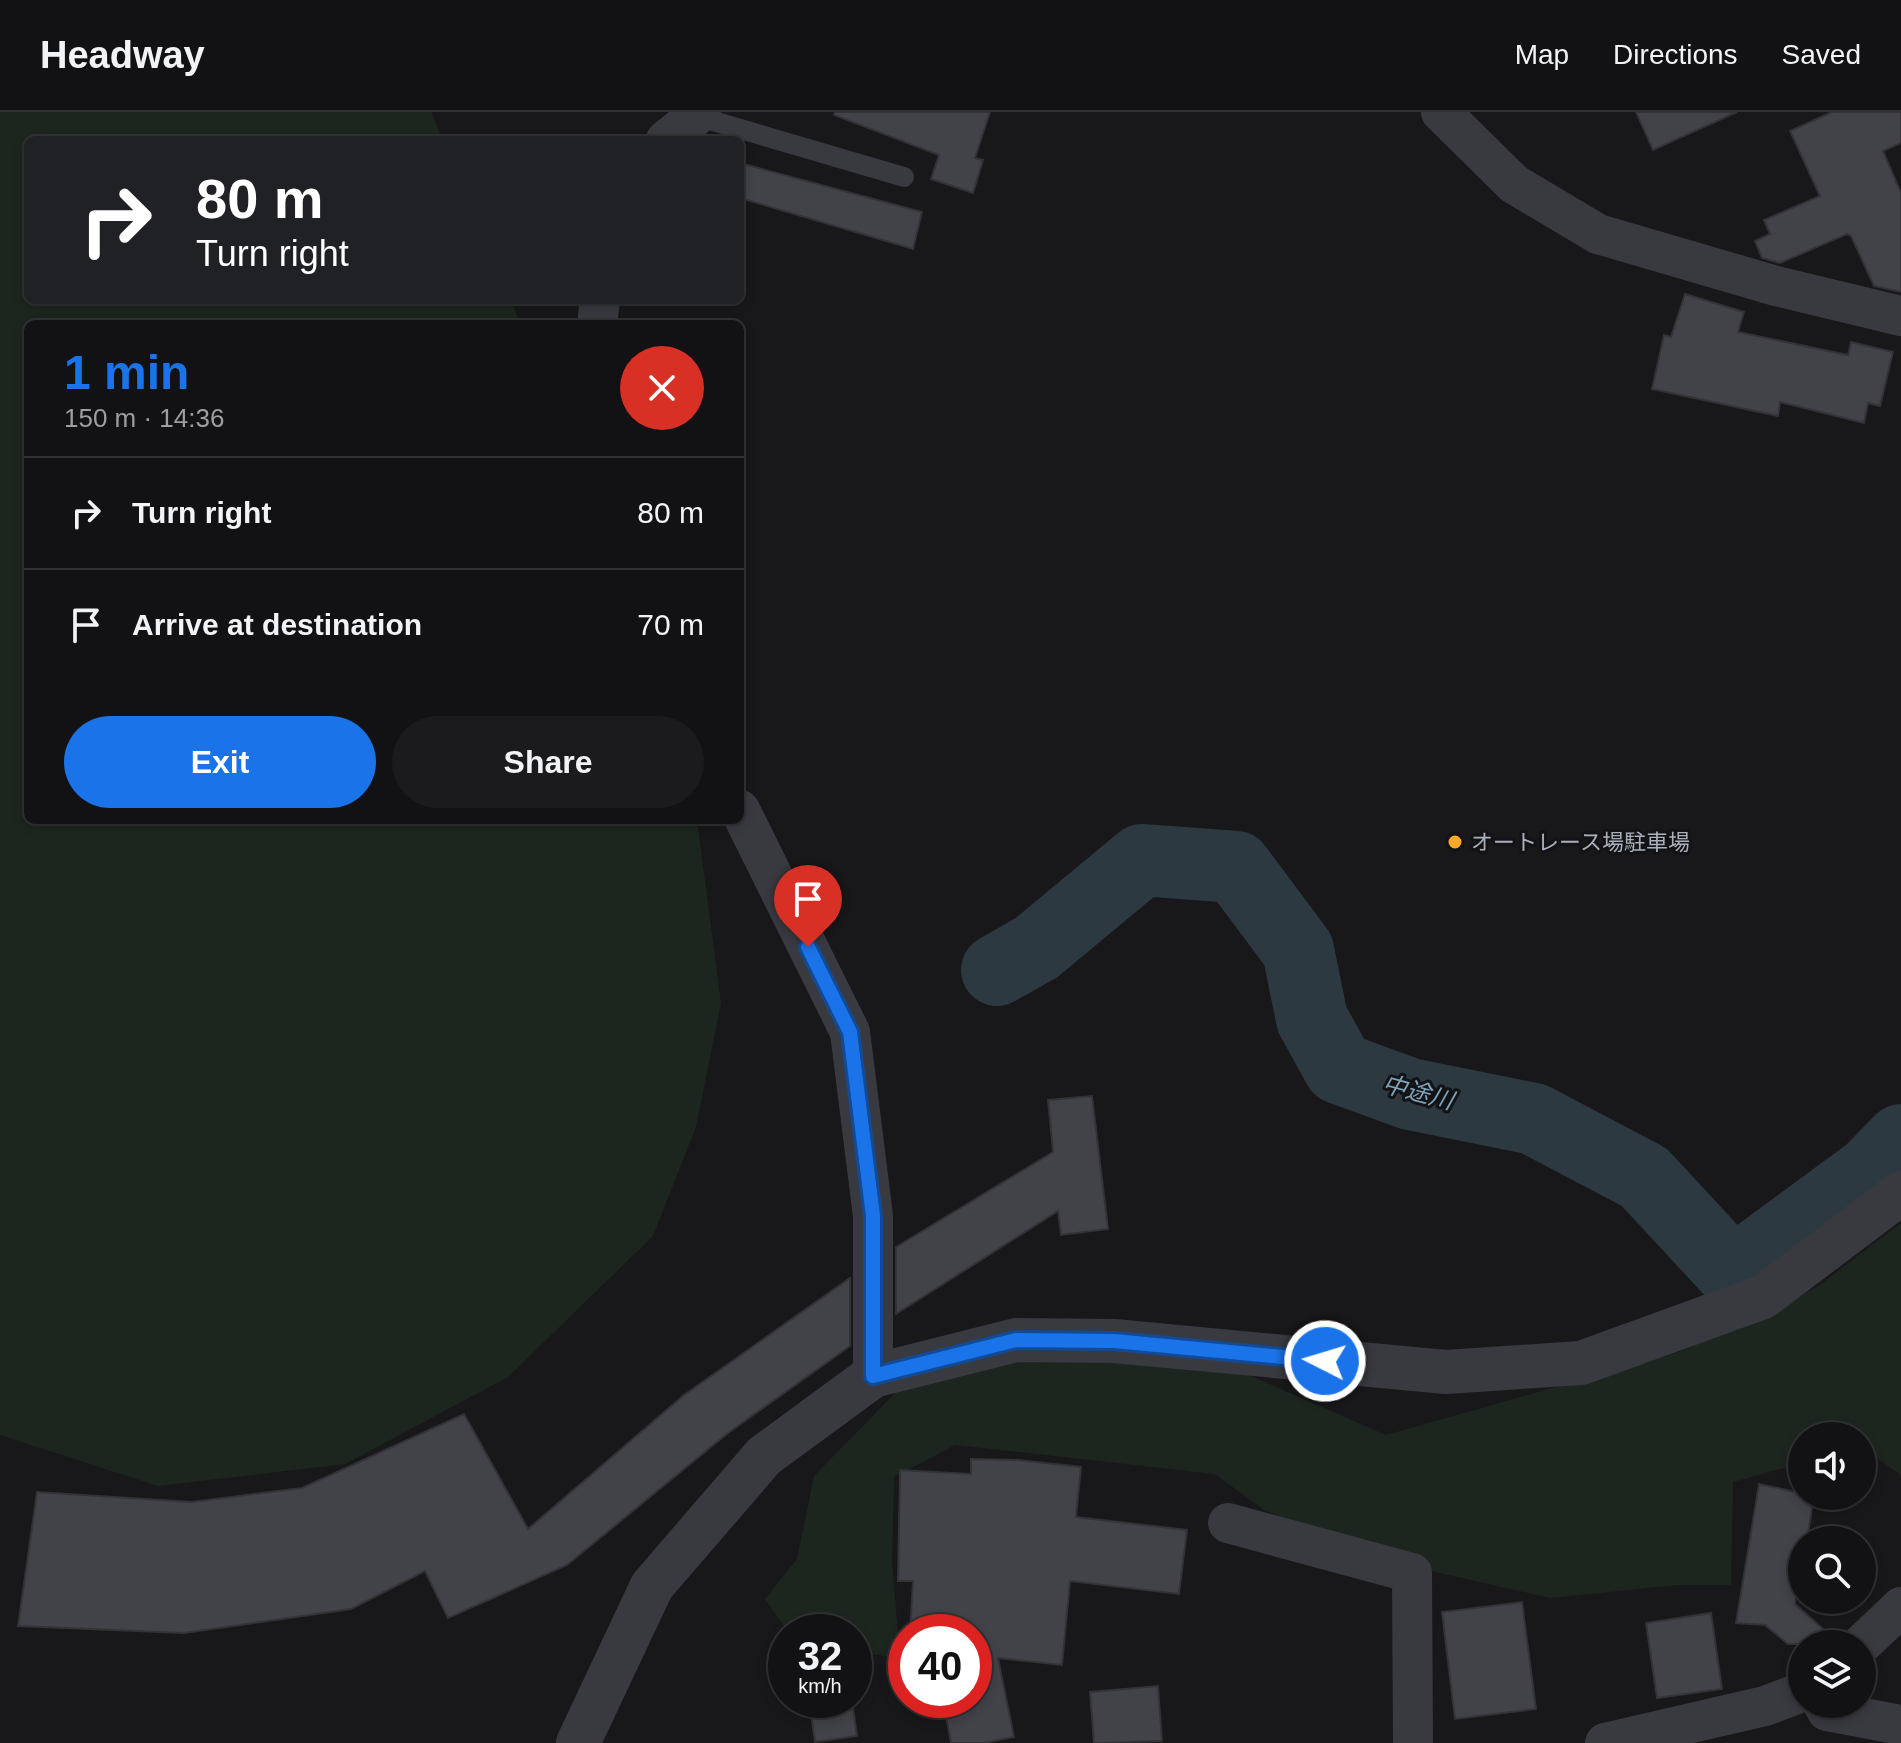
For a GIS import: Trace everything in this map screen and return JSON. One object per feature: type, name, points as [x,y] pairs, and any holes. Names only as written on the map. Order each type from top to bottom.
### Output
[{"type":"street","points":[[1441,112],[1514,184],[1598,234],[1776,286],[1901,316]]},
{"type":"street","points":[[744,818],[850,1032],[873,1216],[874,1359]]},
{"type":"street","points":[[578,1743],[652,1586],[764,1456],[874,1359],[1016,1340],[1114,1341],[1446,1372],[1581,1363],[1763,1297],[1901,1193]]},
{"type":"street","points":[[1228,1523],[1412,1573],[1413,1743]]},
{"type":"street","points":[[1876,1631],[1901,1607]]},
{"type":"street","points":[[1605,1743],[1765,1706],[1788,1697]]},
{"type":"street","points":[[1864,1718],[1901,1725]]},
{"type":"lane","points":[[688,123],[740,136]]},
{"type":"lane","points":[[744,137],[904,177]]},
{"type":"shaded area","points":[[0,112],[431,112],[441,136],[24,136],[24,304],[512,304],[518,320],[24,320],[24,824],[698,824],[721,1003],[696,1127],[653,1236],[508,1377],[345,1464],[158,1486],[0,1435]]},
{"type":"shaded area","points":[[1901,1223],[1901,1475],[1876,1458],[1876,1422],[1788,1422],[1788,1467],[1733,1482],[1731,1585],[1677,1585],[1550,1598],[1405,1565],[1264,1510],[1215,1474],[955,1445],[894,1477],[892,1562],[896,1614],[888,1614],[888,1656],[872,1654],[872,1614],[775,1614],[765,1599],[797,1559],[814,1476],[898,1390],[1024,1355],[1240,1371],[1386,1435],[1676,1353],[1765,1315],[1817,1287]]},
{"type":"building","points":[[835,112],[990,112],[975,158],[983,160],[973,193],[931,179],[939,155],[834,115]]},
{"type":"building","points":[[1636,112],[1737,112],[1653,150]]},
{"type":"building","points":[[1832,112],[1901,112],[1901,143],[1883,151],[1901,193],[1901,292],[1874,286],[1851,236],[1847,234],[1780,263],[1762,258],[1755,241],[1770,234],[1764,220],[1820,196],[1790,131]]},
{"type":"building","points":[[744,164],[922,212],[913,249],[744,199]]},
{"type":"building","points":[[1685,294],[1744,312],[1738,332],[1848,355],[1851,342],[1893,352],[1880,406],[1868,403],[1864,423],[1780,402],[1778,416],[1652,389],[1664,335],[1671,337]]},
{"type":"building","points":[[1092,1096],[1108,1229],[1061,1235],[1058,1211],[896,1314],[896,1247],[1053,1152],[1048,1100]]},
{"type":"building","points":[[850,1278],[850,1346],[728,1433],[567,1565],[448,1618],[425,1571],[351,1609],[184,1633],[18,1626],[37,1492],[192,1502],[302,1488],[464,1414],[528,1529],[684,1395]]},
{"type":"building","points":[[971,1459],[1018,1460],[1081,1467],[1076,1517],[1187,1530],[1179,1594],[1070,1581],[1062,1665],[998,1658],[1014,1737],[983,1743],[951,1743],[946,1718],[992,1718],[992,1614],[911,1614],[913,1581],[898,1581],[900,1470],[971,1474]]},
{"type":"building","points":[[1759,1484],[1788,1490],[1788,1510],[1812,1510],[1809,1526],[1788,1526],[1788,1614],[1806,1614],[1824,1630],[1788,1630],[1788,1644],[1765,1625],[1736,1623]]},
{"type":"building","points":[[1522,1602],[1536,1709],[1455,1719],[1442,1612]]},
{"type":"building","points":[[1711,1613],[1722,1689],[1657,1698],[1646,1623]]},
{"type":"building","points":[[1158,1686],[1162,1741],[1094,1743],[1090,1692]]},
{"type":"building","points":[[812,1718],[854,1718],[857,1736],[815,1742]]},
{"type":"waterway","name":"中途川","points":[[997,970],[1036,948],[1142,860],[1236,867],[1298,950],[1312,1019],[1339,1068],[1410,1094],[1534,1119],[1644,1177],[1733,1273],[1870,1172],[1901,1140]]},
{"type":"place","name":"オートレース場駐車場","points":[[1455,842]]},
{"type":"route","points":[[808,947],[850,1032],[873,1216],[873,1376],[1016,1340],[1114,1341],[1325,1361]]}]
